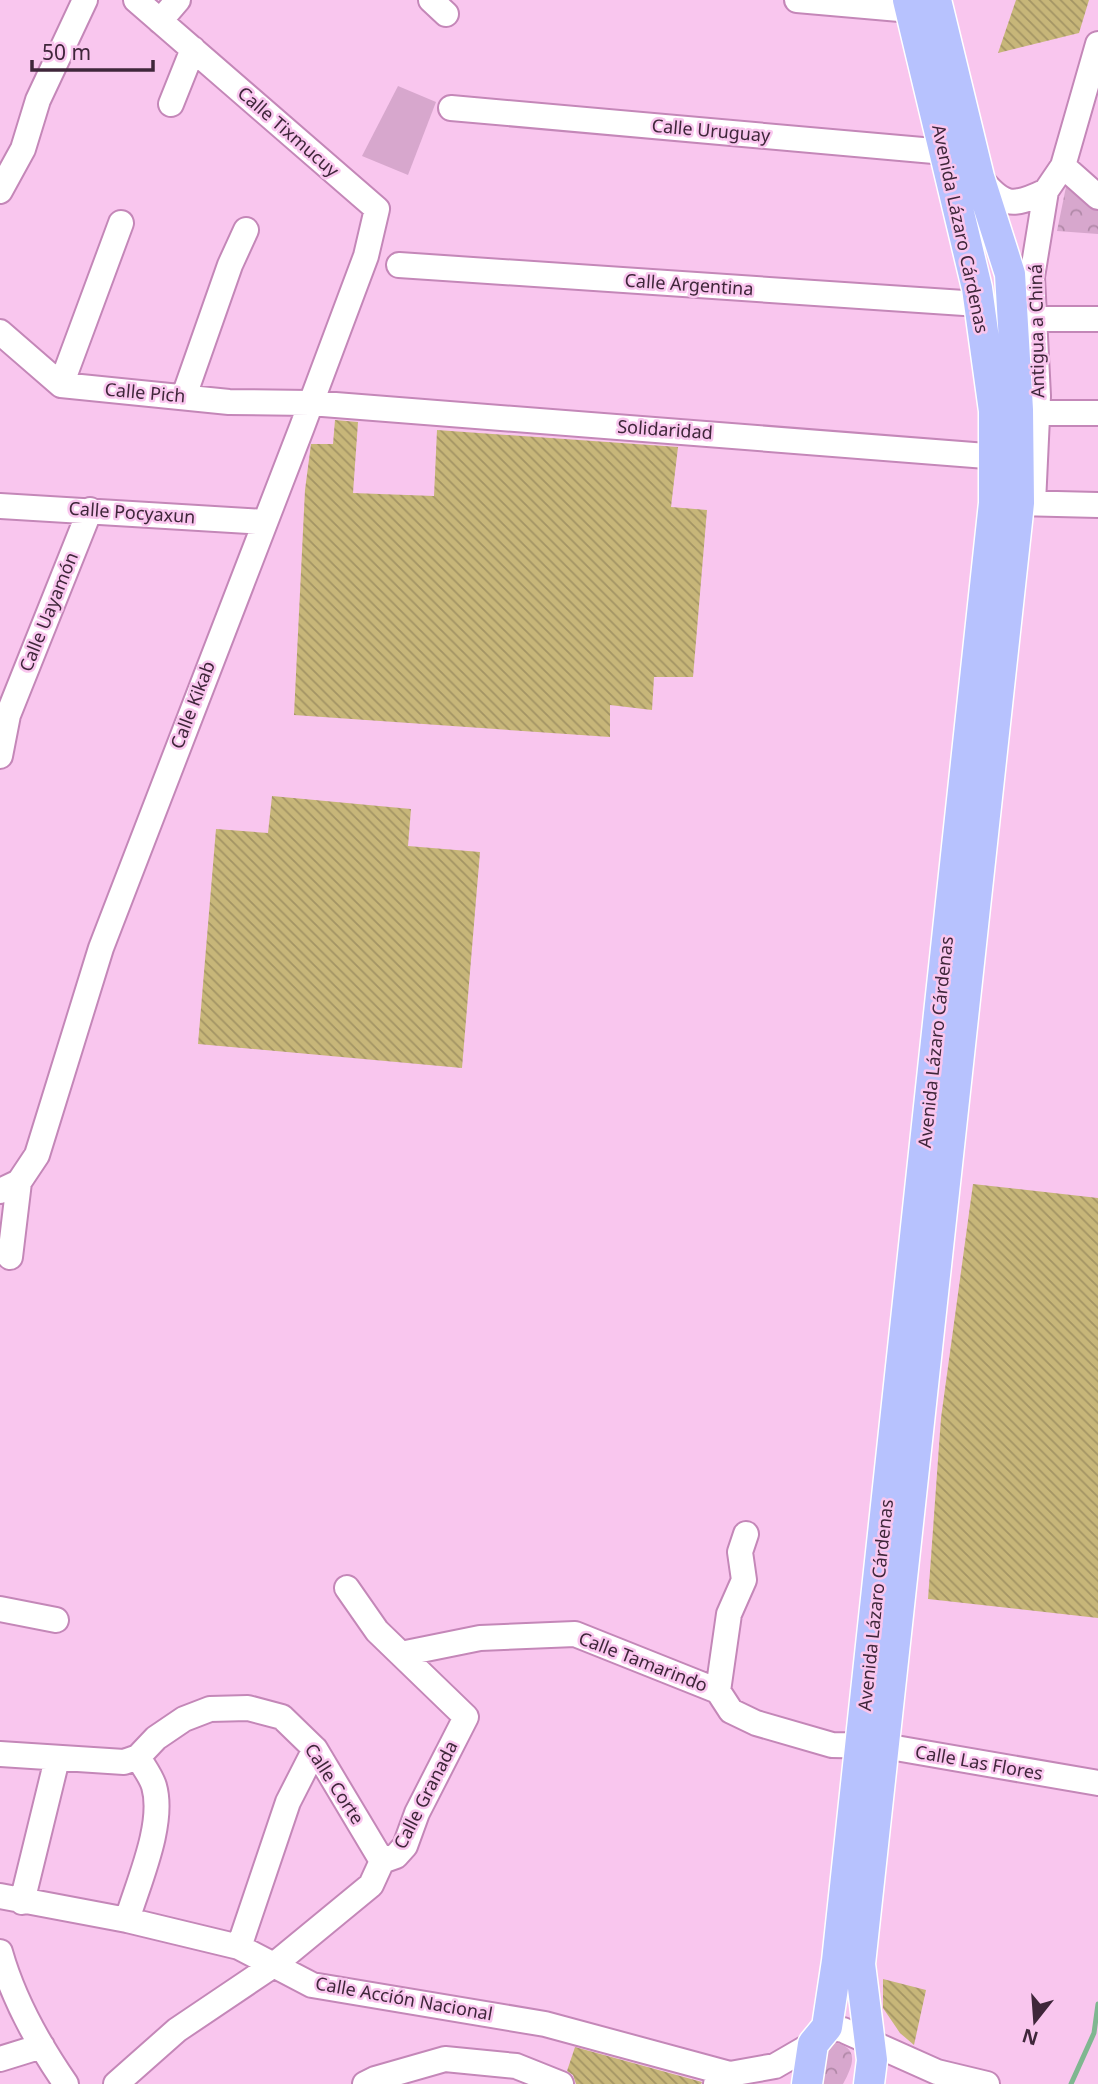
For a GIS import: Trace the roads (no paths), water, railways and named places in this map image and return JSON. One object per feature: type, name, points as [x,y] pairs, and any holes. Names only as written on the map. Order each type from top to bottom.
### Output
[{"type":"main road","name":"Avenida Lázaro Cárdenas","points":[[918,3],[965,160],[1022,271],[1007,458]]},
{"type":"main road","name":"Avenida Lázaro Cárdenas","points":[[869,2084],[872,2060],[860,1964],[872,1746],[927,1241],[1015,503],[1007,458],[994,411],[979,304],[965,160]]},
{"type":"main road","name":"Avenida Lázaro Cárdenas","points":[[807,2083],[837,1961],[872,1746]]},
{"type":"street","points":[[0,191],[23,149],[38,100],[85,0]]},
{"type":"street","name":"Calle Tixmucuy","points":[[136,0],[377,209]]},
{"type":"street","points":[[160,21],[178,0]]},
{"type":"street","points":[[797,0],[918,3]]},
{"type":"street","name":"Antigua a Chiná","points":[[1015,503],[1037,412],[1036,319],[1032,277],[1022,271],[1046,191],[1063,166],[1098,44]]},
{"type":"street","points":[[171,104],[193,49]]},
{"type":"street","name":"Calle Uruguay","points":[[451,108],[965,160]]},
{"type":"street","points":[[965,160],[996,198],[1015,202],[1046,191]]},
{"type":"street","points":[[1063,166],[1098,197]]},
{"type":"street","name":"Calle Kikab","points":[[10,1187],[37,1155],[101,948],[366,256],[377,209]]},
{"type":"street","points":[[0,332],[61,385],[121,223]]},
{"type":"street","points":[[184,396],[230,265],[246,230]]},
{"type":"street","name":"Calle Argentina","points":[[399,265],[979,304]]},
{"type":"street","points":[[1036,319],[1098,319]]},
{"type":"street","name":"Calle Pich","points":[[61,385],[229,402],[310,403]]},
{"type":"street","name":"Solidaridad","points":[[310,403],[1007,458]]},
{"type":"street","points":[[1037,412],[1098,413]]},
{"type":"street","points":[[1015,503],[1098,505]]},
{"type":"street","name":"Calle Pocyaxun","points":[[0,506],[265,522]]},
{"type":"street","name":"Calle Uayamón","points":[[0,756],[8,716],[90,510]]},
{"type":"street","points":[[10,1187],[10,1257]]},
{"type":"street","name":"Calle Tamarindo","points":[[718,1691],[729,1614],[744,1580],[740,1552],[746,1534]]},
{"type":"street","name":"Calle Granada","points":[[116,2084],[177,2030],[275,1964],[371,1885],[382,1861],[396,1856],[405,1846],[417,1813],[466,1717],[377,1630],[347,1588]]},
{"type":"street","points":[[0,1609],[56,1620]]},
{"type":"street","name":"Calle Tamarindo","points":[[401,1654],[480,1638],[575,1634],[718,1691],[731,1711],[756,1723],[832,1745],[872,1746]]},
{"type":"street","name":"Calle Corte","points":[[138,1757],[156,1738],[184,1719],[210,1709],[248,1708],[282,1717],[315,1749],[382,1861]]},
{"type":"street","name":"Calle Las Flores","points":[[872,1746],[1098,1783]]},
{"type":"street","points":[[239,1947],[288,1802],[315,1749]]},
{"type":"street","points":[[0,1754],[124,1762],[138,1757],[154,1784],[157,1805],[153,1836],[127,1920]]},
{"type":"street","points":[[11,1899],[57,1759]]},
{"type":"street","name":"Calle Acción Nacional","points":[[11,1899],[127,1920],[239,1947],[312,1985],[545,2024],[723,2079]]},
{"type":"street","points":[[0,1952],[26,2014],[66,2084]]},
{"type":"street","points":[[723,2079],[775,2066],[820,2035],[843,2029],[937,2072],[987,2084]]},
{"type":"street","points":[[0,2059],[43,2046]]},
{"type":"street","points":[[365,2084],[445,2059],[516,2066],[561,2084]]},
{"type":"street","points":[[775,2066],[807,2083]]},
{"type":"waterway","points":[[1071,2084],[1094,2033],[1098,2004]]}]
